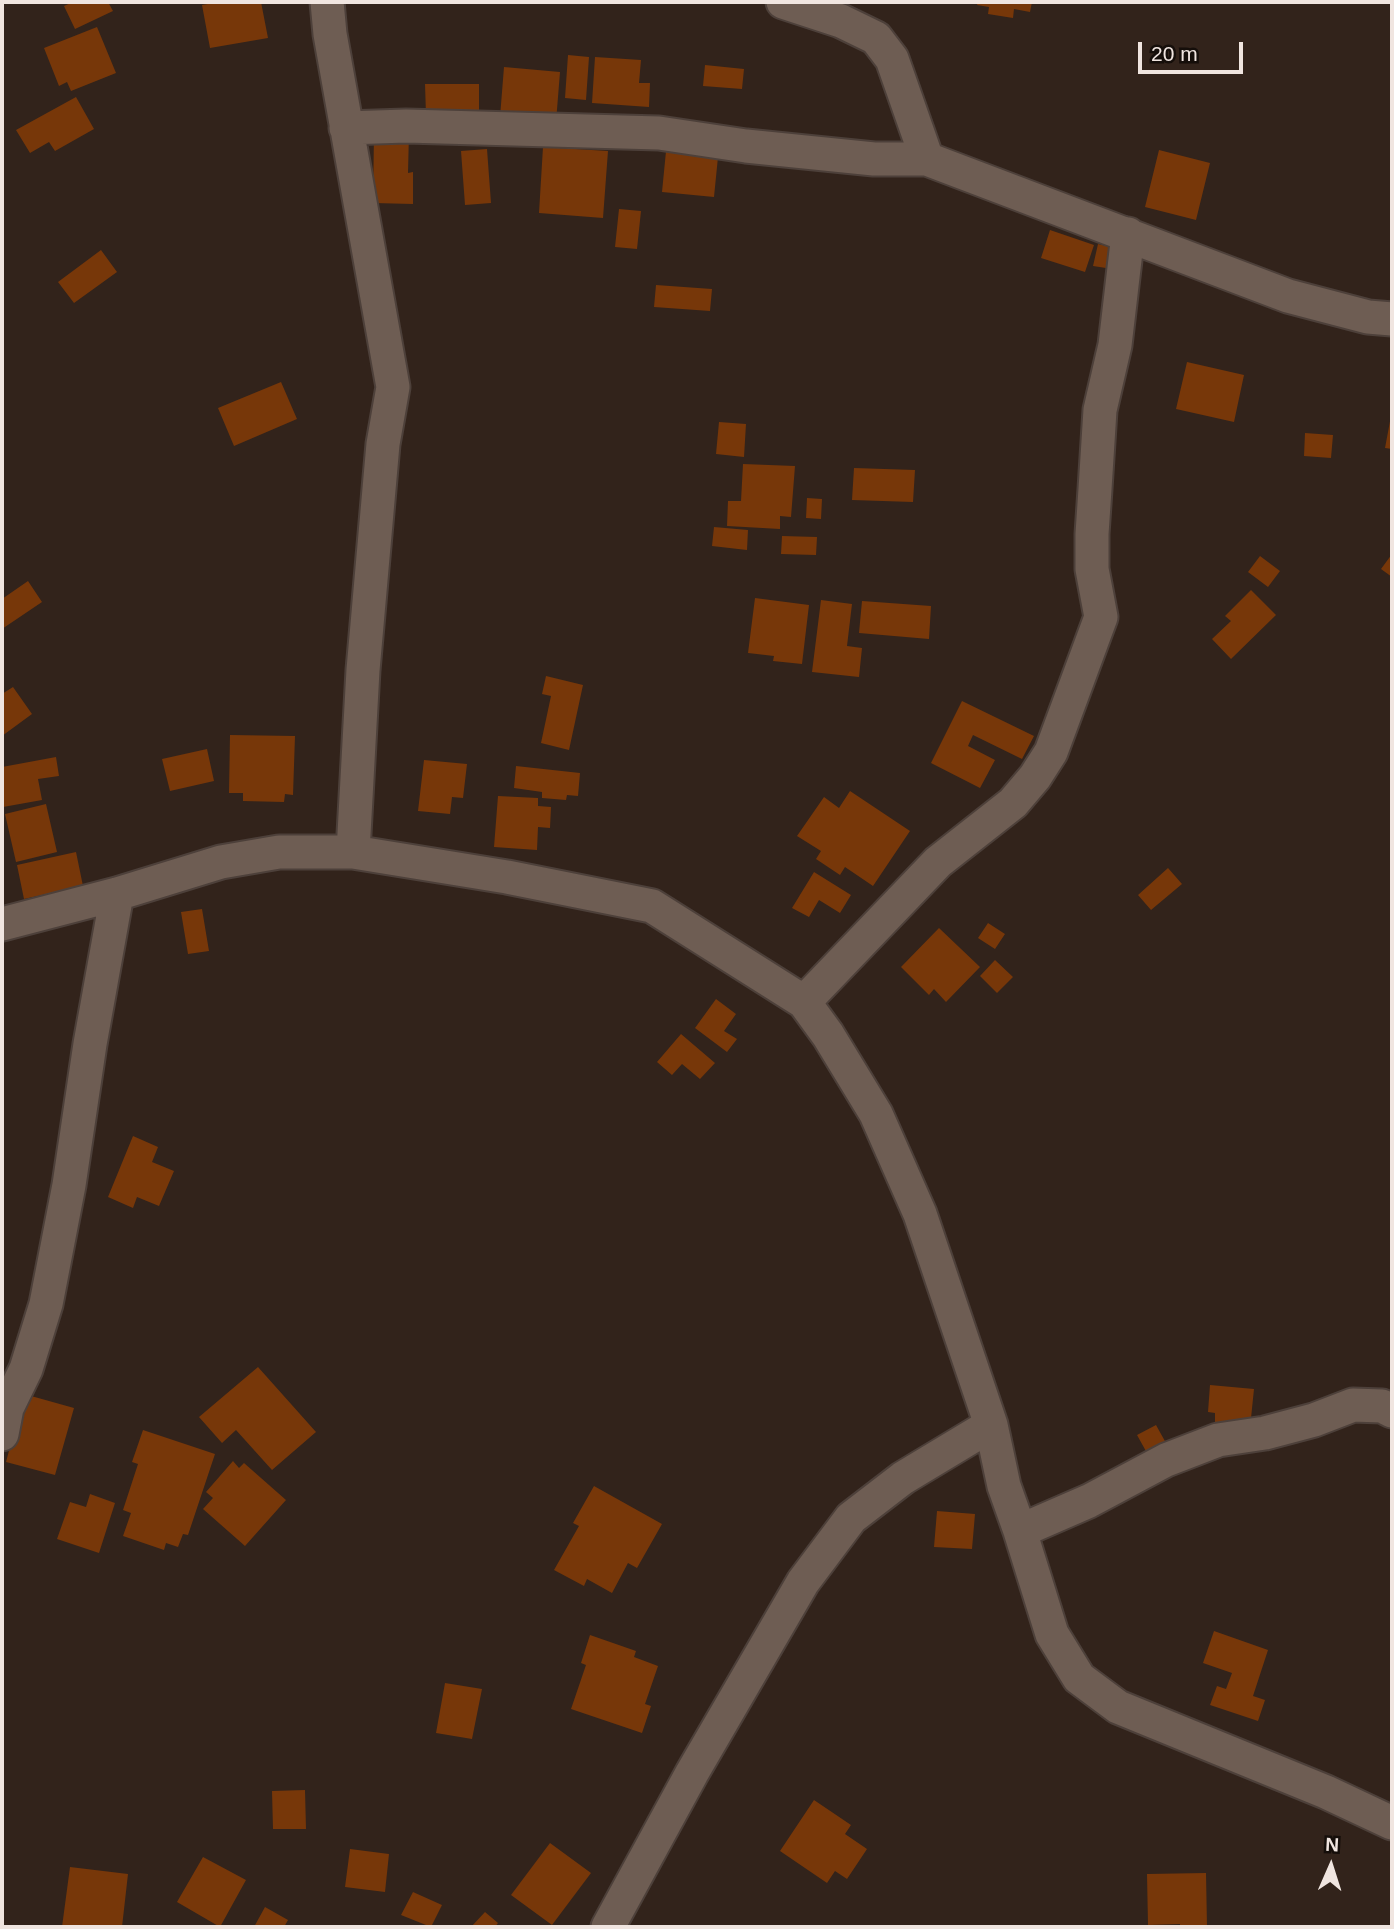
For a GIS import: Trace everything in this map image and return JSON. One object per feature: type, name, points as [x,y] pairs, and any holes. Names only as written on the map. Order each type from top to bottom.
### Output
[{"type":"street","points":[[327,2],[346,128],[393,387],[383,444],[364,657],[353,852]]},
{"type":"street","points":[[783,2],[841,21],[876,38],[892,59],[927,159]]},
{"type":"street","points":[[346,128],[407,126],[659,133],[746,146],[874,159],[927,159],[1288,296],[1368,317],[1392,318]]},
{"type":"street","points":[[804,1002],[938,862],[1013,803],[1035,777],[1051,752],[1101,617],[1092,569],[1100,410],[1115,345],[1128,234]]},
{"type":"street","points":[[2,924],[117,894],[221,862],[279,852],[353,852],[507,877],[652,906],[804,1002],[828,1035],[876,1114],[920,1214],[991,1425],[1003,1486],[1052,1634],[1079,1678],[1118,1707],[1326,1792],[1392,1823]]},
{"type":"street","points":[[2,1434],[7,1408],[26,1369],[47,1304],[117,894]]},
{"type":"street","points":[[1020,1531],[1089,1501],[1166,1461],[1219,1440],[1265,1433],[1314,1420],[1353,1405],[1382,1406],[1392,1411]]},
{"type":"street","points":[[608,1927],[803,1582],[851,1518],[903,1478],[991,1425]]},
{"type":"building","points":[[73,2],[108,2],[113,11],[75,29],[64,6]]},
{"type":"building","points":[[219,2],[261,2],[268,38],[210,48],[202,5]]},
{"type":"building","points":[[978,2],[1032,2],[1030,12],[1014,9],[1013,18],[988,14],[989,7],[977,5]]},
{"type":"building","points":[[97,27],[116,73],[71,91],[67,82],[59,86],[44,48]]},
{"type":"building","points":[[568,55],[589,57],[586,100],[565,98]]},
{"type":"building","points":[[595,57],[641,60],[639,83],[650,83],[649,107],[592,103]]},
{"type":"building","points":[[705,65],[744,69],[742,89],[703,86]]},
{"type":"building","points":[[504,67],[560,72],[556,122],[500,117]]},
{"type":"building","points":[[425,84],[479,84],[479,115],[426,115]]},
{"type":"building","points":[[76,97],[94,129],[55,151],[49,142],[30,153],[16,130]]},
{"type":"building","points":[[374,132],[409,133],[408,173],[413,172],[413,204],[373,203]]},
{"type":"building","points":[[667,141],[719,147],[714,197],[662,192]]},
{"type":"building","points":[[543,147],[608,151],[603,218],[539,213]]},
{"type":"building","points":[[487,149],[491,203],[465,205],[461,151]]},
{"type":"building","points":[[1159,150],[1210,163],[1196,220],[1145,207]]},
{"type":"building","points":[[619,209],[641,211],[637,249],[615,247]]},
{"type":"building","points":[[1050,230],[1094,245],[1085,272],[1041,258]]},
{"type":"building","points":[[1098,244],[1111,247],[1106,268],[1093,266]]},
{"type":"building","points":[[101,250],[117,272],[74,303],[58,282]]},
{"type":"building","points":[[656,285],[712,289],[710,311],[654,307]]},
{"type":"building","points":[[1187,362],[1244,375],[1234,422],[1176,409]]},
{"type":"building","points":[[281,382],[297,419],[234,446],[218,408]]},
{"type":"building","points":[[1392,416],[1392,449],[1385,448]]},
{"type":"building","points":[[719,422],[746,424],[744,457],[716,454]]},
{"type":"building","points":[[1305,433],[1333,435],[1331,458],[1304,456]]},
{"type":"building","points":[[743,464],[795,466],[791,517],[780,516],[780,529],[727,526],[728,501],[741,501]]},
{"type":"building","points":[[854,468],[915,470],[913,502],[852,500]]},
{"type":"building","points":[[807,498],[822,499],[821,519],[806,518]]},
{"type":"building","points":[[714,527],[748,530],[747,550],[712,546]]},
{"type":"building","points":[[782,536],[817,537],[816,555],[781,554]]},
{"type":"building","points":[[1392,554],[1392,577],[1381,569]]},
{"type":"building","points":[[1260,556],[1280,571],[1268,587],[1248,572]]},
{"type":"building","points":[[28,581],[42,602],[2,629],[2,599]]},
{"type":"building","points":[[1251,590],[1276,615],[1231,659],[1212,639],[1231,621],[1225,616]]},
{"type":"building","points":[[755,598],[809,605],[802,664],[773,661],[774,656],[748,653]]},
{"type":"building","points":[[821,600],[852,604],[847,646],[862,648],[859,677],[812,672]]},
{"type":"building","points":[[862,601],[931,606],[929,639],[859,633]]},
{"type":"building","points":[[546,676],[583,685],[569,750],[541,743],[551,696],[542,694]]},
{"type":"building","points":[[13,687],[32,714],[2,736],[2,694]]},
{"type":"building","points":[[962,701],[1034,736],[1022,759],[973,735],[968,746],[995,760],[980,788],[931,763]]},
{"type":"building","points":[[230,735],[295,736],[293,795],[285,794],[284,802],[243,801],[243,793],[229,793]]},
{"type":"building","points":[[207,749],[214,781],[170,791],[162,759]]},
{"type":"building","points":[[56,757],[59,776],[38,779],[42,800],[3,807],[2,767]]},
{"type":"building","points":[[424,760],[467,764],[463,798],[452,797],[450,814],[418,811]]},
{"type":"building","points":[[516,766],[580,773],[578,796],[567,795],[566,800],[542,798],[542,792],[514,788]]},
{"type":"building","points":[[850,791],[910,831],[873,886],[845,867],[840,875],[816,859],[821,851],[797,836],[824,797],[839,808]]},
{"type":"building","points":[[498,796],[538,798],[538,806],[551,807],[550,828],[538,827],[537,850],[494,847]]},
{"type":"building","points":[[46,804],[57,852],[16,862],[5,814]]},
{"type":"building","points":[[76,852],[83,886],[24,899],[17,865]]},
{"type":"building","points":[[1168,868],[1182,884],[1151,910],[1138,895]]},
{"type":"building","points":[[814,872],[851,895],[840,913],[819,900],[809,917],[792,908]]},
{"type":"building","points":[[202,909],[209,951],[188,954],[181,912]]},
{"type":"building","points":[[988,923],[1005,934],[995,949],[978,938]]},
{"type":"building","points":[[939,928],[980,967],[946,1002],[934,989],[929,995],[901,967]]},
{"type":"building","points":[[995,960],[1013,977],[997,993],[980,976]]},
{"type":"building","points":[[716,999],[736,1014],[724,1031],[737,1039],[727,1052],[695,1028]]},
{"type":"building","points":[[681,1034],[715,1063],[700,1079],[682,1064],[672,1075],[657,1062]]},
{"type":"building","points":[[133,1136],[158,1147],[152,1162],[174,1171],[159,1206],[137,1197],[133,1208],[108,1197]]},
{"type":"building","points":[[258,1367],[316,1432],[272,1470],[236,1430],[222,1443],[199,1417]]},
{"type":"building","points":[[1210,1385],[1254,1389],[1250,1428],[1215,1424],[1215,1413],[1208,1412]]},
{"type":"building","points":[[24,1394],[74,1408],[55,1475],[6,1462]]},
{"type":"building","points":[[1156,1425],[1166,1443],[1147,1453],[1137,1435]]},
{"type":"building","points":[[143,1430],[215,1454],[188,1535],[183,1534],[178,1547],[166,1543],[164,1550],[123,1536],[131,1513],[123,1510],[138,1464],[132,1462]]},
{"type":"building","points":[[233,1461],[239,1468],[244,1463],[286,1500],[245,1546],[203,1509],[213,1498],[206,1492]]},
{"type":"building","points":[[594,1486],[662,1524],[637,1568],[628,1563],[612,1593],[587,1579],[584,1586],[554,1570],[579,1526],[573,1523]]},
{"type":"building","points":[[90,1494],[115,1503],[99,1553],[57,1539],[70,1502],[86,1507]]},
{"type":"building","points":[[937,1511],[975,1514],[972,1549],[934,1547]]},
{"type":"building","points":[[1214,1631],[1268,1650],[1253,1696],[1265,1700],[1258,1721],[1210,1705],[1217,1686],[1226,1689],[1232,1673],[1203,1663]]},
{"type":"building","points":[[590,1635],[636,1651],[634,1657],[658,1666],[645,1704],[651,1706],[642,1733],[571,1709],[586,1665],[581,1663]]},
{"type":"building","points":[[445,1683],[482,1689],[472,1739],[436,1733]]},
{"type":"building","points":[[305,1790],[306,1829],[273,1829],[272,1791]]},
{"type":"building","points":[[814,1800],[851,1825],[845,1834],[867,1849],[847,1879],[835,1871],[827,1883],[780,1851]]},
{"type":"building","points":[[550,1843],[591,1873],[552,1925],[511,1895]]},
{"type":"building","points":[[350,1849],[389,1854],[385,1892],[345,1887]]},
{"type":"building","points":[[203,1857],[246,1880],[220,1927],[177,1902]]},
{"type":"building","points":[[70,1867],[128,1874],[122,1927],[62,1927]]},
{"type":"building","points":[[1206,1873],[1207,1927],[1148,1925],[1147,1874]]},
{"type":"building","points":[[413,1892],[442,1905],[431,1927],[401,1915]]},
{"type":"building","points":[[265,1907],[288,1920],[284,1927],[254,1927]]},
{"type":"building","points":[[485,1912],[498,1923],[495,1927],[471,1927]]}]
